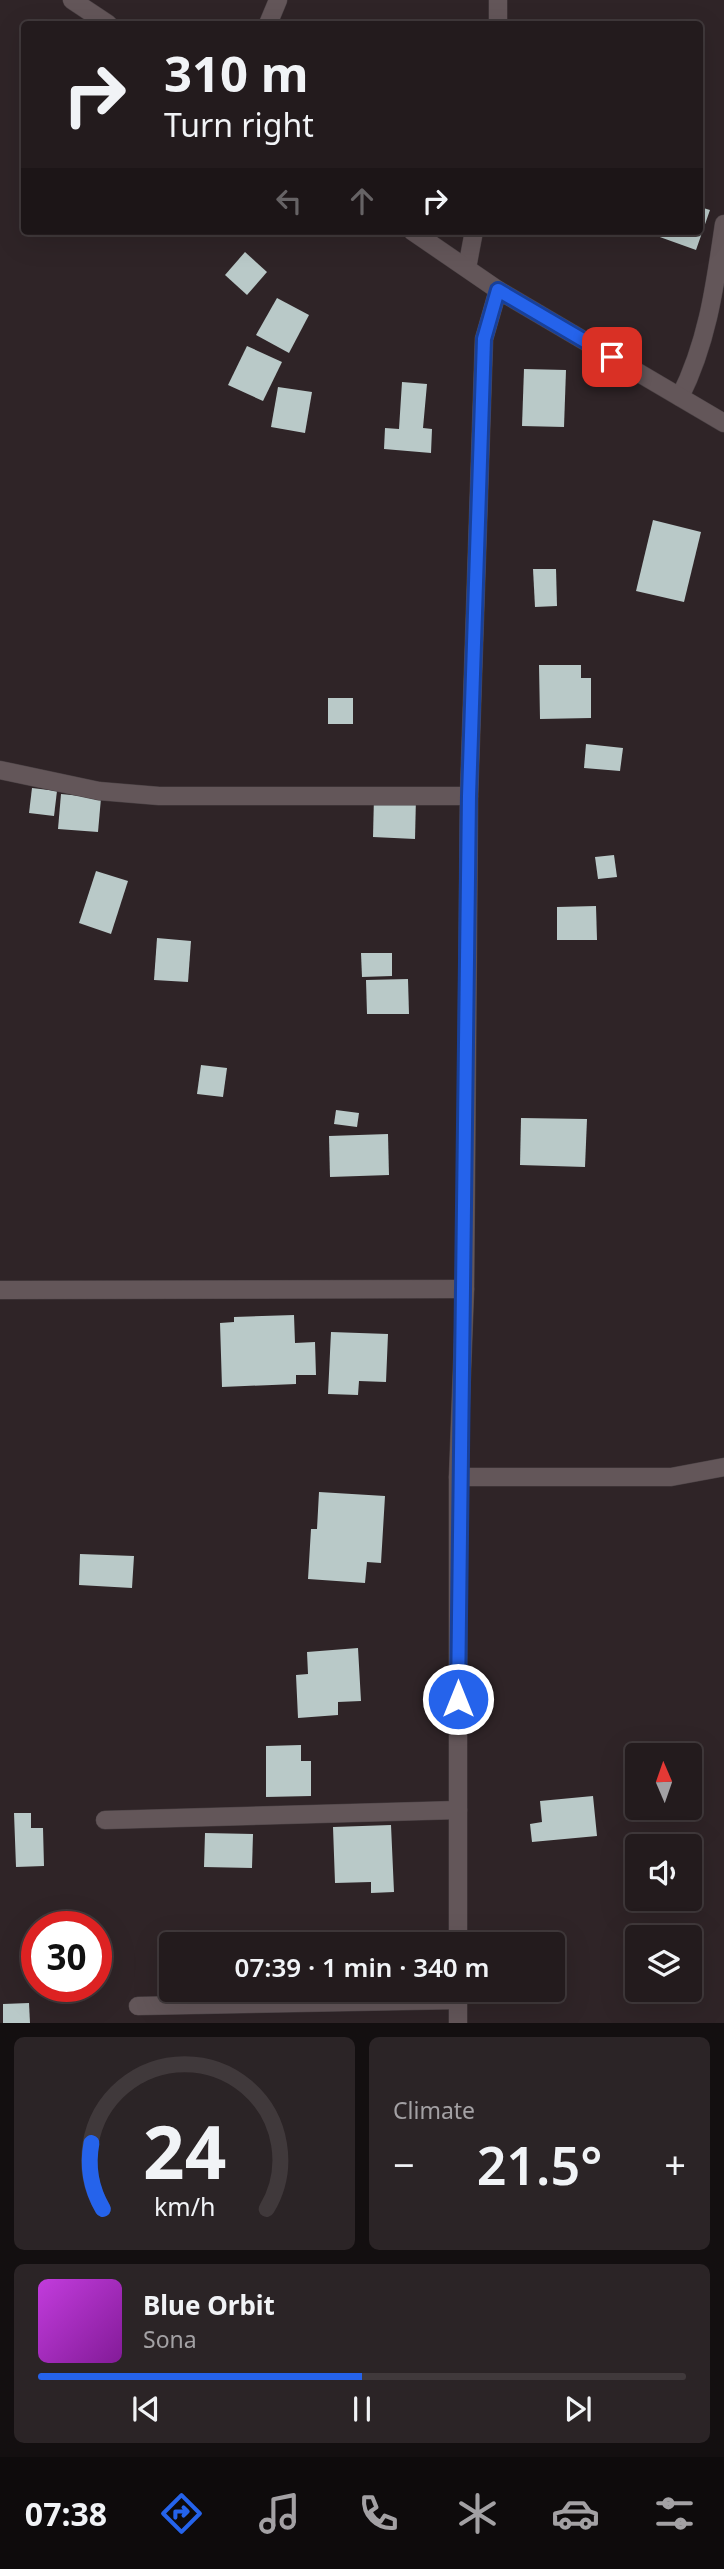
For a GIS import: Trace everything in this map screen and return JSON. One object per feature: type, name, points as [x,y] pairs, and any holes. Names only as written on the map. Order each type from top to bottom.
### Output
[{"type":"street","points":[[72,0],[104,21]]},
{"type":"street","points":[[269,21],[278,0]]},
{"type":"street","points":[[498,0],[498,21]]},
{"type":"street","points":[[680,397],[703,344],[716,292],[724,224]]},
{"type":"street","points":[[418,235],[498,290],[724,423]]},
{"type":"street","points":[[467,268],[473,235]]},
{"type":"street","points":[[458,1932],[458,1477],[465,1289],[469,796],[484,339],[498,290]]},
{"type":"street","points":[[0,770],[99,791],[159,796],[469,796]]},
{"type":"street","points":[[0,1290],[465,1289]]},
{"type":"street","points":[[458,1477],[671,1477],[724,1467]]},
{"type":"street","points":[[105,1820],[458,1810]]},
{"type":"street","points":[[138,2006],[254,2002]]},
{"type":"street","points":[[458,2002],[458,2023]]},
{"type":"building","points":[[703,208],[710,210],[703,230]]},
{"type":"building","points":[[657,235],[701,235],[696,250]]},
{"type":"building","points":[[245,252],[267,272],[247,295],[225,275]]},
{"type":"building","points":[[277,298],[309,315],[289,353],[256,335]]},
{"type":"building","points":[[247,346],[282,362],[263,401],[228,385]]},
{"type":"building","points":[[524,369],[566,370],[564,427],[522,426]]},
{"type":"building","points":[[402,382],[427,384],[423,428],[432,429],[431,453],[384,449],[385,428],[399,429]]},
{"type":"building","points":[[278,387],[312,392],[305,433],[271,427]]},
{"type":"building","points":[[653,520],[701,532],[684,602],[636,591]]},
{"type":"building","points":[[533,569],[556,569],[557,606],[535,607]]},
{"type":"building","points":[[539,665],[581,665],[581,678],[591,678],[591,718],[540,719]]},
{"type":"building","points":[[328,698],[353,698],[353,724],[328,724]]},
{"type":"building","points":[[586,744],[623,748],[620,771],[584,768]]},
{"type":"building","points":[[32,788],[57,791],[54,816],[29,813]]},
{"type":"building","points":[[61,794],[101,798],[98,832],[58,829]]},
{"type":"building","points":[[374,796],[416,797],[415,839],[373,837]]},
{"type":"building","points":[[614,855],[617,877],[598,879],[595,857]]},
{"type":"building","points":[[96,871],[128,881],[111,934],[79,923]]},
{"type":"building","points":[[596,906],[597,940],[557,940],[557,907]]},
{"type":"building","points":[[157,938],[191,941],[188,982],[154,980]]},
{"type":"building","points":[[361,953],[392,953],[392,976],[362,977]]},
{"type":"building","points":[[408,979],[409,1014],[367,1014],[366,980]]},
{"type":"building","points":[[201,1065],[227,1068],[223,1097],[197,1094]]},
{"type":"building","points":[[336,1110],[359,1113],[357,1127],[334,1124]]},
{"type":"building","points":[[521,1118],[587,1119],[585,1167],[520,1165]]},
{"type":"building","points":[[388,1134],[389,1175],[330,1177],[329,1136]]},
{"type":"building","points":[[294,1315],[295,1343],[315,1342],[316,1375],[296,1375],[296,1384],[222,1387],[220,1323],[234,1322],[234,1317]]},
{"type":"building","points":[[331,1332],[388,1334],[386,1382],[359,1381],[358,1395],[328,1394]]},
{"type":"building","points":[[319,1492],[385,1496],[381,1563],[367,1562],[365,1583],[308,1579],[311,1529],[317,1529]]},
{"type":"building","points":[[80,1554],[134,1556],[132,1588],[79,1585]]},
{"type":"building","points":[[358,1648],[361,1701],[338,1702],[338,1715],[298,1718],[296,1675],[308,1674],[307,1652]]},
{"type":"building","points":[[301,1745],[301,1761],[311,1761],[311,1796],[266,1797],[266,1746]]},
{"type":"building","points":[[593,1796],[597,1836],[532,1842],[530,1824],[542,1822],[540,1801]]},
{"type":"building","points":[[14,1813],[31,1813],[31,1828],[43,1828],[44,1866],[16,1867]]},
{"type":"building","points":[[391,1825],[394,1892],[371,1893],[371,1882],[335,1883],[333,1827]]},
{"type":"building","points":[[205,1833],[253,1834],[252,1868],[204,1867]]},
{"type":"building","points":[[29,2003],[30,2023],[3,2023],[3,2004]]},
{"type":"route","points":[[458,1699],[458,1477],[465,1289],[469,796],[484,339],[498,290],[612,357]]}]
